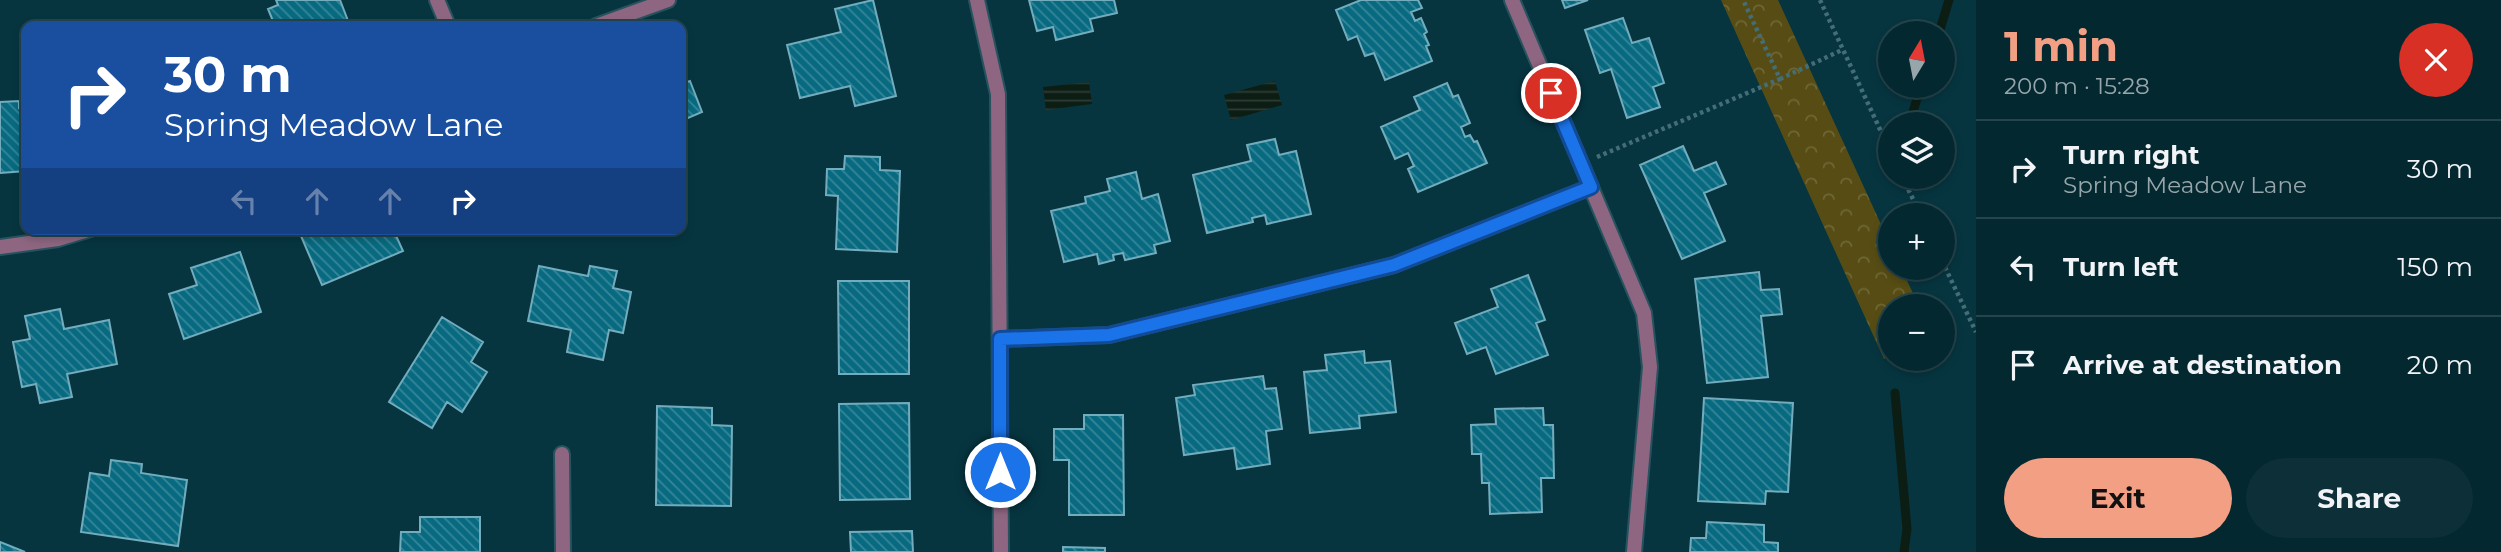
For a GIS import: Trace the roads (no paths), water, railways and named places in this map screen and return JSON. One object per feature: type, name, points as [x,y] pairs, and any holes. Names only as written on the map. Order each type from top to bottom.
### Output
[{"type":"street","points":[[436,0],[446,21]]},
{"type":"street","points":[[610,21],[668,0]]},
{"type":"street","points":[[977,0],[998,93],[1001,552]]},
{"type":"street","points":[[1512,0],[1644,313],[1650,367],[1634,552]]},
{"type":"street","points":[[1000,339],[1109,335],[1394,265],[1591,187]]},
{"type":"street","points":[[0,247],[71,235]]},
{"type":"street","points":[[562,454],[563,552]]},
{"type":"waterway","points":[[1943,21],[1949,0]]},
{"type":"waterway","points":[[1913,112],[1917,98]]},
{"type":"waterway","points":[[1895,393],[1907,529],[1904,552]]}]
